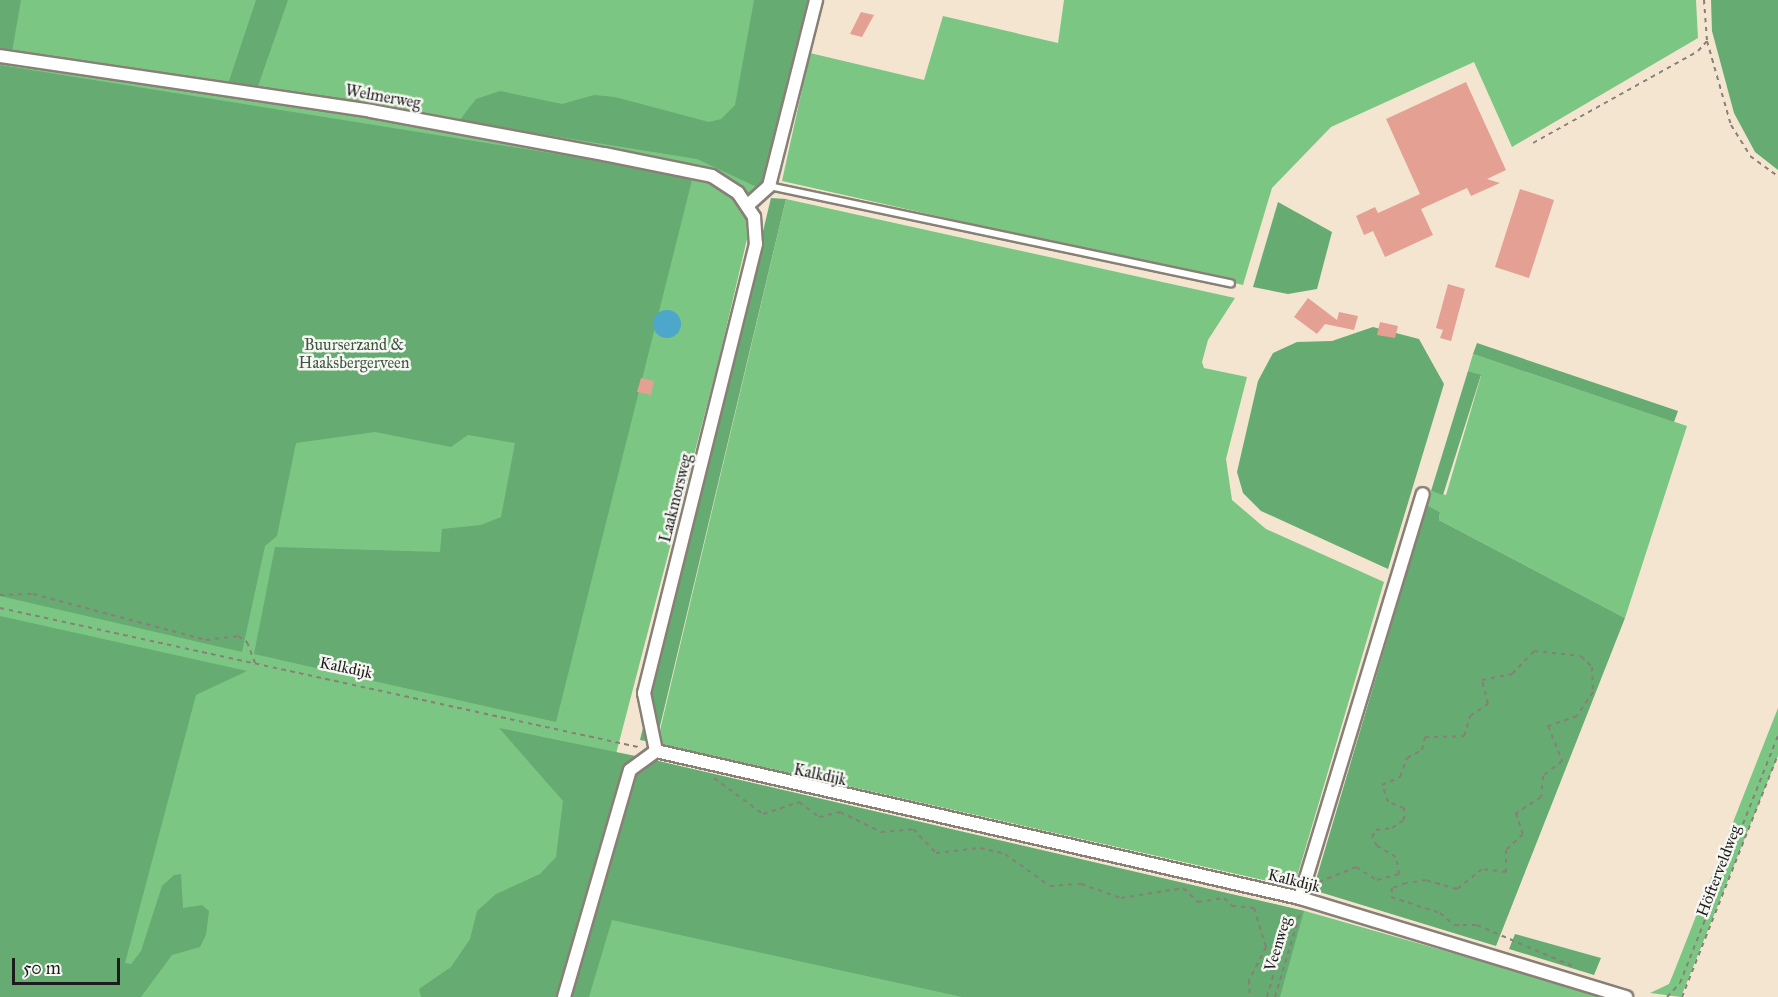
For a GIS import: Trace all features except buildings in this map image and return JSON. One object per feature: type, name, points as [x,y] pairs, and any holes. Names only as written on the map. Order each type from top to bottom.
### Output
[{"type":"street","points":[[748,205],[769,186],[816,0]]},
{"type":"street","name":"Welmerweg","points":[[0,56],[371,111],[614,156],[712,177],[748,205]]},
{"type":"street","name":"Laakmorsweg","points":[[656,751],[644,693],[756,244],[748,205]]},
{"type":"street","points":[[1301,893],[1423,494]]},
{"type":"street","points":[[564,997],[630,770],[656,751]]},
{"type":"street","name":"Kalkdijk","points":[[656,751],[698,765],[1301,893],[1626,997]]},
{"type":"lane","points":[[769,186],[1232,283]]},
{"type":"path","points":[[1704,0],[1707,41],[1731,125],[1750,156],[1778,176]]},
{"type":"path","points":[[1533,143],[1698,51],[1707,41]]},
{"type":"path","points":[[0,594],[33,594],[206,640],[238,636],[248,642],[256,665]]},
{"type":"path","name":"Kalkdijk","points":[[0,608],[656,751]]},
{"type":"path","points":[[1267,997],[1301,893],[1356,867],[1377,880],[1399,873],[1396,857],[1377,846],[1372,837],[1376,830],[1392,828],[1404,820],[1404,808],[1388,802],[1382,786],[1400,777],[1407,758],[1422,750],[1425,738],[1464,736],[1470,716],[1488,704],[1482,680],[1512,674],[1534,651],[1563,651],[1590,664],[1593,692],[1577,716],[1548,726],[1562,761],[1543,776],[1541,797],[1516,813],[1523,834],[1506,850],[1506,872],[1482,869],[1457,889],[1426,880],[1406,883],[1392,888],[1391,897],[1440,913],[1454,925],[1477,925],[1575,967]]},
{"type":"path","points":[[1666,997],[1680,983],[1778,735]]},
{"type":"path","name":"Höfterveldweg","points":[[1683,997],[1778,754]]},
{"type":"path","points":[[698,765],[763,814],[799,802],[819,817],[840,812],[881,832],[913,829],[936,853],[980,848],[1005,854],[1050,886],[1081,884],[1121,898],[1183,888],[1198,902],[1224,898],[1240,909],[1254,908],[1266,947],[1249,980],[1250,997]]},
{"type":"path","name":"Veenweg","points":[[1275,997],[1300,913],[1301,893]]},
{"type":"green space","name":"Buurserzand & Haaksbergerveen","points":[[0,0],[803,0],[718,363],[616,754],[1305,911],[1607,997],[0,997]]},
{"type":"green space","points":[[0,0],[21,0],[12,52],[0,50]]},
{"type":"green space","points":[[256,0],[288,0],[257,89],[228,84]]},
{"type":"green space","points":[[754,0],[808,0],[761,189],[697,159],[459,121],[476,99],[500,91],[562,104],[594,95],[615,97],[709,122],[721,119],[735,105]]},
{"type":"green space","points":[[1064,0],[1696,0],[1698,38],[1512,147],[1474,62],[1331,127],[1272,188],[1243,285],[782,181],[810,53],[924,80],[943,16],[1058,43]]},
{"type":"green space","points":[[1711,0],[1778,0],[1778,170],[1755,152],[1734,113],[1712,31]]},
{"type":"green space","points":[[0,65],[693,176],[556,722],[254,654],[275,547],[440,552],[442,529],[481,525],[501,517],[515,443],[468,435],[451,447],[375,432],[296,443],[277,536],[265,546],[242,652],[0,596]]},
{"type":"green space","points":[[771,198],[786,199],[656,743],[640,740]]},
{"type":"green space","points":[[786,199],[1235,298],[1208,340],[1202,362],[1204,368],[1247,377],[1226,459],[1232,500],[1266,529],[1384,582],[1294,887],[657,743]]},
{"type":"green space","points":[[1278,202],[1332,232],[1317,289],[1288,294],[1253,287]]},
{"type":"green space","points":[[1373,327],[1419,339],[1444,384],[1388,569],[1261,511],[1243,493],[1237,472],[1258,381],[1273,353],[1297,342],[1332,341]]},
{"type":"green space","points":[[1477,343],[1678,411],[1674,422],[1473,354]]},
{"type":"green space","points":[[1473,354],[1687,426],[1625,618],[1439,520],[1440,512],[1427,505],[1431,491],[1446,495],[1481,376],[1468,371]]},
{"type":"green space","points":[[1468,371],[1481,375],[1443,495],[1431,491]]},
{"type":"green space","points":[[1427,505],[1440,512],[1439,520],[1625,618],[1496,946],[1313,890]]},
{"type":"green space","points":[[0,616],[247,671],[196,695],[125,963],[131,964],[141,951],[162,886],[174,875],[181,874],[183,908],[202,905],[209,911],[206,935],[200,947],[172,955],[141,997],[0,997]]},
{"type":"green space","points":[[1778,708],[1778,756],[1681,997],[1650,993],[1669,984]]},
{"type":"green space","points":[[499,728],[650,759],[1304,911],[1280,997],[962,997],[612,920],[589,997],[421,997],[419,989],[451,967],[470,939],[477,911],[496,894],[540,874],[556,857],[563,801]]},
{"type":"green space","points":[[1515,934],[1601,958],[1594,975],[1509,949]]},
{"type":"water","points":[[667,310],[677,314],[681,324],[677,334],[667,338],[657,334],[653,324],[657,314]]}]
